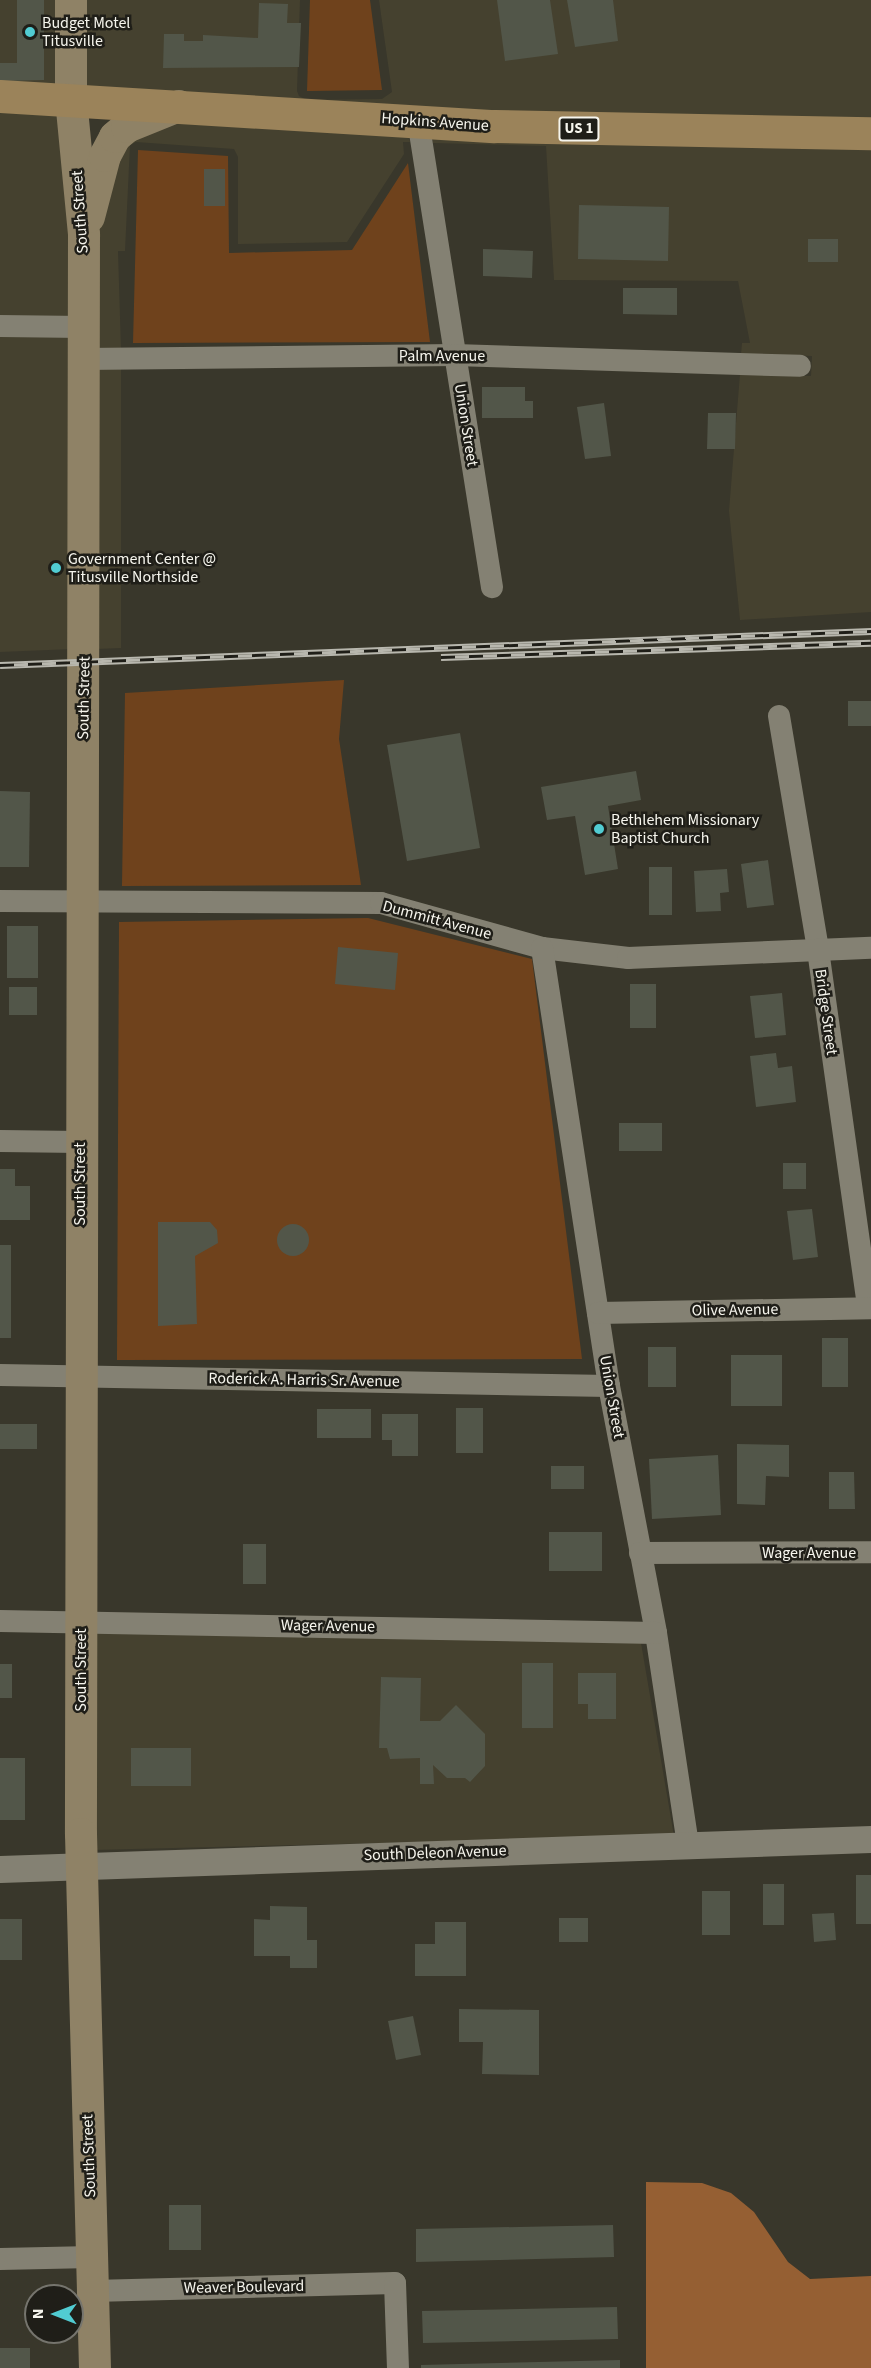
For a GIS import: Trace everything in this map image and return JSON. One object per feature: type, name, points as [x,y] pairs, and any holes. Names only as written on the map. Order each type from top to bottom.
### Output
[{"type":"main road","name":"South Street","points":[[71,0],[70,99],[84,235],[80,1142],[81,1864],[95,2368]]},
{"type":"main road","name":"Hopkins Avenue","points":[[0,96],[577,129],[871,133]]},
{"type":"main road","points":[[84,235],[105,156],[115,137],[127,127],[179,106]]},
{"type":"street","name":"Union Street","points":[[418,120],[492,587]]},
{"type":"street","points":[[0,326],[83,327]]},
{"type":"street","name":"Palm Avenue","points":[[83,359],[455,355],[800,366]]},
{"type":"street","name":"Bridge Street","points":[[779,716],[818,950],[869,1308]]},
{"type":"street","name":"Dummitt Avenue","points":[[0,901],[381,903],[542,948],[628,958],[871,948]]},
{"type":"street","name":"Union Street","points":[[542,948],[609,1386],[656,1633],[688,1845]]},
{"type":"street","points":[[0,1141],[80,1142]]},
{"type":"street","name":"Olive Avenue","points":[[598,1313],[869,1308]]},
{"type":"street","name":"Roderick A. Harris Sr. Avenue","points":[[0,1376],[80,1375],[609,1386]]},
{"type":"street","name":"Wager Avenue","points":[[640,1554],[871,1552]]},
{"type":"street","name":"Wager Avenue","points":[[0,1621],[656,1633]]},
{"type":"street","name":"South Deleon Avenue","points":[[0,1869],[81,1864],[871,1839]]},
{"type":"street","points":[[0,2259],[92,2257]]},
{"type":"street","name":"Weaver Boulevard","points":[[93,2291],[395,2283],[398,2368]]},
{"type":"shaded area","points":[[0,0],[59,0],[59,88],[0,86]]},
{"type":"shaded area","points":[[83,0],[300,0],[297,91],[299,96],[307,100],[382,99],[392,92],[379,0],[871,0],[871,123],[577,119],[82,89]]},
{"type":"shaded area","points":[[310,0],[370,0],[382,90],[307,91]]},
{"type":"shaded area","points":[[0,106],[60,109],[73,234],[72,317],[0,316]]},
{"type":"shaded area","points":[[181,116],[408,130],[410,142],[403,142],[404,154],[347,242],[238,244],[238,157],[234,149],[136,142],[130,145],[125,251],[118,251],[121,349],[95,349],[96,236],[124,143]]},
{"type":"shaded area","points":[[431,131],[871,144],[871,612],[740,620],[729,511],[740,374],[811,376],[812,356],[741,354],[742,343],[750,343],[738,281],[554,280],[546,146],[433,143]]},
{"type":"shaded area","points":[[138,150],[228,156],[229,253],[352,250],[408,163],[430,342],[133,343]]},
{"type":"shaded area","points":[[0,336],[72,337],[73,649],[0,652]]},
{"type":"shaded area","points":[[95,369],[121,369],[121,648],[96,649]]},
{"type":"shaded area","points":[[344,680],[339,739],[361,885],[122,886],[125,693]]},
{"type":"shaded area","points":[[368,918],[532,959],[582,1359],[117,1360],[119,922]]},
{"type":"shaded area","points":[[92,1631],[641,1643],[674,1836],[92,1850]]},
{"type":"shaded area","points":[[646,2182],[702,2183],[731,2193],[754,2212],[788,2262],[810,2279],[871,2276],[871,2368],[646,2368]]},
{"type":"building","name":"Budget Motel Titusville","points":[[17,0],[44,0],[44,80],[0,81],[0,63],[17,63]]},
{"type":"building","points":[[497,0],[550,0],[558,54],[505,61]]},
{"type":"building","points":[[567,0],[613,0],[618,41],[575,47]]},
{"type":"building","points":[[259,3],[288,4],[287,23],[301,23],[299,67],[163,68],[164,34],[184,34],[184,41],[203,41],[203,35],[258,38]]},
{"type":"building","points":[[204,169],[225,169],[225,206],[204,206]]},
{"type":"building","points":[[579,205],[669,207],[668,261],[578,259]]},
{"type":"building","points":[[808,239],[838,239],[838,262],[808,262]]},
{"type":"building","points":[[483,249],[533,251],[532,278],[483,276]]},
{"type":"building","points":[[623,288],[677,288],[677,315],[623,314]]},
{"type":"building","points":[[482,387],[525,387],[525,401],[533,401],[533,418],[482,418]]},
{"type":"building","points":[[604,403],[611,456],[585,459],[577,407]]},
{"type":"building","points":[[708,413],[736,413],[735,449],[707,449]]},
{"type":"building","points":[[848,701],[871,701],[871,726],[848,726]]},
{"type":"building","points":[[460,733],[480,848],[407,861],[387,745]]},
{"type":"building","points":[[636,771],[641,800],[608,806],[618,869],[585,875],[575,816],[547,820],[541,787]]},
{"type":"building","points":[[0,791],[30,792],[29,867],[0,867]]},
{"type":"building","points":[[768,860],[774,905],[747,908],[741,864]]},
{"type":"building","points":[[649,867],[672,867],[672,915],[649,915]]},
{"type":"building","points":[[727,869],[729,892],[720,893],[721,911],[696,912],[694,871]]},
{"type":"building","points":[[7,926],[38,926],[38,978],[7,978]]},
{"type":"building","points":[[338,947],[398,953],[395,990],[335,984]]},
{"type":"building","points":[[630,984],[656,984],[656,1028],[630,1028]]},
{"type":"building","points":[[9,987],[37,987],[37,1015],[9,1015]]},
{"type":"building","points":[[782,993],[786,1035],[755,1038],[750,996]]},
{"type":"building","points":[[776,1053],[778,1068],[792,1066],[796,1102],[756,1107],[750,1056]]},
{"type":"building","points":[[619,1123],[662,1123],[662,1151],[619,1151]]},
{"type":"building","points":[[783,1163],[806,1163],[806,1189],[783,1189]]},
{"type":"building","points":[[0,1169],[15,1169],[15,1186],[30,1186],[30,1220],[0,1220]]},
{"type":"building","points":[[812,1209],[818,1257],[793,1260],[787,1211]]},
{"type":"building","points":[[158,1222],[210,1222],[217,1230],[218,1243],[195,1256],[197,1324],[158,1326]]},
{"type":"building","points":[[293,1224],[304,1229],[309,1240],[304,1251],[293,1256],[282,1251],[277,1240],[282,1229]]},
{"type":"building","points":[[0,1245],[11,1245],[11,1338],[0,1338]]},
{"type":"building","points":[[822,1338],[848,1338],[848,1387],[822,1387]]},
{"type":"building","points":[[648,1347],[676,1347],[676,1387],[648,1387]]},
{"type":"building","points":[[731,1355],[782,1355],[782,1406],[731,1406]]},
{"type":"building","points":[[456,1408],[483,1408],[483,1453],[456,1453]]},
{"type":"building","points":[[317,1409],[371,1409],[371,1438],[317,1438]]},
{"type":"building","points":[[382,1414],[418,1414],[418,1456],[392,1456],[392,1440],[382,1440]]},
{"type":"building","points":[[0,1424],[37,1424],[37,1449],[0,1449]]},
{"type":"building","points":[[737,1444],[789,1445],[789,1477],[766,1476],[765,1505],[737,1504]]},
{"type":"building","points":[[718,1455],[721,1515],[652,1519],[649,1459]]},
{"type":"building","points":[[551,1466],[584,1466],[584,1489],[551,1489]]},
{"type":"building","points":[[829,1472],[854,1472],[855,1509],[829,1509]]},
{"type":"building","points":[[549,1532],[602,1532],[602,1571],[549,1571]]},
{"type":"building","points":[[243,1544],[266,1544],[266,1584],[243,1584]]},
{"type":"building","points":[[522,1663],[553,1663],[553,1728],[522,1728]]},
{"type":"building","points":[[0,1664],[12,1664],[12,1698],[0,1698]]},
{"type":"building","points":[[578,1673],[616,1673],[616,1719],[588,1719],[588,1704],[578,1704]]},
{"type":"building","points":[[381,1677],[421,1678],[420,1721],[440,1721],[456,1705],[485,1734],[485,1766],[470,1782],[465,1778],[447,1778],[433,1765],[434,1784],[420,1784],[420,1758],[390,1759],[387,1748],[379,1748]]},
{"type":"building","points":[[131,1748],[191,1748],[191,1786],[131,1786]]},
{"type":"building","points":[[0,1758],[25,1758],[25,1820],[0,1820]]},
{"type":"building","points":[[856,1875],[871,1875],[871,1924],[856,1924]]},
{"type":"building","points":[[763,1884],[784,1884],[784,1925],[763,1925]]},
{"type":"building","points":[[702,1891],[730,1891],[730,1935],[702,1935]]},
{"type":"building","points":[[270,1906],[307,1907],[307,1940],[317,1940],[317,1968],[290,1968],[290,1956],[254,1956],[254,1919],[270,1920]]},
{"type":"building","points":[[834,1913],[836,1940],[814,1942],[812,1914]]},
{"type":"building","points":[[559,1918],[588,1918],[588,1942],[559,1942]]},
{"type":"building","points":[[0,1919],[22,1919],[22,1960],[0,1960]]},
{"type":"building","points":[[435,1922],[466,1922],[466,1976],[415,1976],[415,1944],[435,1944]]},
{"type":"building","points":[[459,2009],[539,2010],[539,2075],[482,2074],[483,2042],[459,2042]]},
{"type":"building","points":[[413,2016],[421,2055],[396,2060],[388,2021]]},
{"type":"building","points":[[169,2205],[201,2205],[201,2250],[169,2250]]},
{"type":"building","points":[[613,2225],[614,2257],[416,2262],[416,2229]]},
{"type":"building","points":[[617,2307],[618,2339],[423,2343],[422,2311]]},
{"type":"building","points":[[0,2348],[30,2348],[30,2368],[0,2368]]},
{"type":"building","points":[[620,2360],[620,2368],[421,2368],[421,2365]]},
{"type":"railway","points":[[0,665],[871,631]]},
{"type":"railway","points":[[441,657],[871,643]]},
{"type":"place","name":"Budget Motel Titusville","points":[[30,32]]},
{"type":"place","name":"Government Center @ Titusville Northside","points":[[56,568]]},
{"type":"place","name":"Bethlehem Missionary Baptist Church","points":[[599,829]]}]
